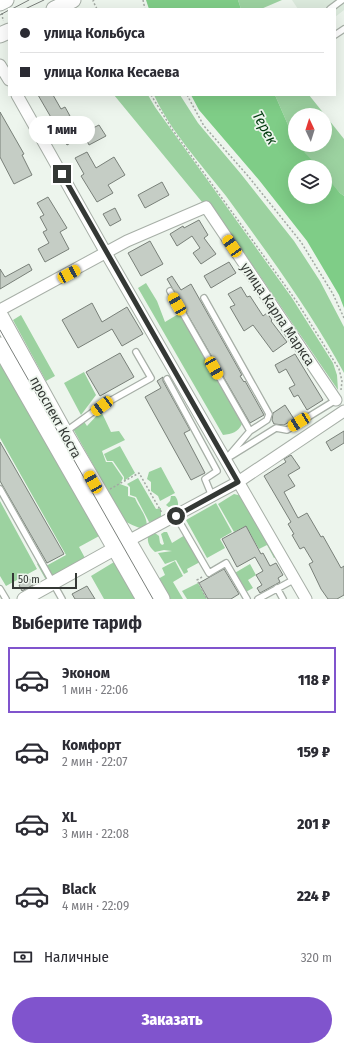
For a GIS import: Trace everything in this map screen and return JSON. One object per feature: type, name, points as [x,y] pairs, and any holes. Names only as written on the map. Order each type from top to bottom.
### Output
[{"type":"main road","points":[[0,3],[6,0]]},
{"type":"main road","points":[[56,8],[73,0]]},
{"type":"main road","name":"проспект Коста","points":[[0,317],[64,433],[122,545],[145,599]]},
{"type":"main road","name":"проспект Коста","points":[[2,354],[122,545],[161,599]]},
{"type":"street","points":[[0,65],[8,78]]},
{"type":"street","points":[[18,96],[106,253],[306,599]]},
{"type":"street","name":"улица Карла Маркса","points":[[106,253],[127,241],[206,207],[336,400]]},
{"type":"street","points":[[0,310],[106,253]]},
{"type":"street","points":[[24,599],[238,482],[344,411]]},
{"type":"lane","points":[[331,8],[342,0]]},
{"type":"lane","points":[[170,291],[250,432]]},
{"type":"lane","points":[[204,298],[269,414],[267,420],[250,432],[226,459]]},
{"type":"lane","points":[[64,433],[102,406],[151,378],[136,352]]},
{"type":"lane","points":[[167,380],[217,471],[205,479],[212,496]]},
{"type":"lane","points":[[226,459],[276,428],[287,430],[336,400]]},
{"type":"lane","points":[[0,489],[62,599]]},
{"type":"lane","points":[[176,516],[210,573],[226,563],[247,599]]},
{"type":"lane","points":[[258,599],[294,579]]},
{"type":"lane","points":[[277,588],[283,599]]},
{"type":"lane","points":[[0,589],[6,599]]},
{"type":"path","points":[[152,96],[172,129],[297,302],[339,369],[342,381],[341,389],[336,400]]},
{"type":"path","points":[[187,96],[204,126],[248,176],[301,242],[333,294],[344,318]]},
{"type":"path","points":[[108,490],[139,473],[163,514]]},
{"type":"path","points":[[207,599],[197,580],[210,573]]},
{"type":"shaded area","points":[[238,0],[282,0],[263,8],[241,8]]},
{"type":"shaded area","points":[[292,0],[344,0],[344,10],[336,16],[336,8],[297,8]]},
{"type":"shaded area","points":[[115,96],[149,96],[292,298],[333,363],[337,375],[338,390],[212,206],[202,202]]},
{"type":"shaded area","points":[[154,96],[181,96],[198,123],[294,241],[320,281],[344,327],[344,373],[317,327],[288,283],[226,196],[178,135]]},
{"type":"shaded area","points":[[275,96],[310,96],[319,108],[288,108],[288,125]]},
{"type":"shaded area","points":[[332,124],[344,139],[344,196],[332,184],[332,160],[311,160],[304,152],[332,152]]},
{"type":"shaded area","points":[[146,283],[157,301],[165,322],[180,313],[242,424],[239,429],[223,435],[138,288]]},
{"type":"shaded area","points":[[21,315],[55,376],[46,381],[13,320]]},
{"type":"shaded area","points":[[0,357],[101,535],[79,547],[85,558],[46,580],[37,564],[43,560],[46,566],[66,555],[0,438]]},
{"type":"shaded area","points":[[84,372],[96,395],[81,415],[64,383]]},
{"type":"shaded area","points":[[101,411],[111,432],[119,431],[125,440],[102,451],[106,462],[112,462],[123,478],[120,484],[128,487],[128,496],[135,498],[146,519],[147,527],[142,529],[124,520],[72,427],[81,417],[87,426]]},
{"type":"shaded area","points":[[120,446],[135,473],[124,481],[124,477],[113,461],[107,461],[104,454]]},
{"type":"shaded area","points":[[161,467],[175,493],[160,501],[158,496],[151,491],[151,482],[147,479],[149,472]]},
{"type":"shaded area","points":[[138,478],[156,509],[161,508],[161,517],[158,521],[149,522],[136,497],[130,495],[130,487],[127,484]]},
{"type":"shaded area","points":[[234,494],[242,496],[277,557],[274,558],[267,545],[259,549],[246,526],[234,532],[218,504]]},
{"type":"shaded area","points":[[171,496],[175,496],[177,499],[177,509],[170,508],[166,505],[170,501]]},
{"type":"shaded area","points":[[0,501],[37,569],[6,586],[0,576]]},
{"type":"shaded area","points":[[216,503],[232,532],[220,539],[225,548],[207,558],[186,520]]},
{"type":"shaded area","points":[[167,532],[172,543],[185,535],[200,562],[187,569],[188,572],[184,574],[176,560],[165,564],[158,553],[172,551],[164,550],[155,552],[149,545],[148,541],[148,536],[155,533],[159,536],[160,543],[162,545],[164,544],[161,534]]},
{"type":"shaded area","points":[[119,559],[140,599],[104,599],[91,576]]},
{"type":"shaded area","points":[[175,561],[183,576],[173,582],[183,599],[169,599],[158,579],[165,575],[162,568]]},
{"type":"shaded area","points":[[250,564],[256,575],[248,580],[253,588],[244,593],[233,574]]},
{"type":"shaded area","points":[[198,583],[207,599],[187,599],[182,591]]},
{"type":"water","points":[[146,0],[238,0],[241,8],[149,8]]},
{"type":"water","name":"Терек","points":[[192,96],[275,96],[288,125],[288,152],[304,152],[312,160],[288,160],[288,204],[332,204],[332,183],[344,196],[344,308],[339,295],[307,241],[259,180],[199,110]]},
{"type":"building","points":[[39,96],[54,96],[61,109],[65,107],[70,116],[66,117],[79,138],[67,145]]},
{"type":"building","points":[[0,112],[24,154],[22,155],[32,175],[14,184],[0,157]]},
{"type":"building","points":[[99,125],[106,136],[89,145],[83,133]]},
{"type":"building","points":[[87,152],[96,168],[114,157],[125,175],[108,185],[113,193],[97,202],[81,176],[84,174],[75,158]]},
{"type":"building","points":[[162,182],[169,195],[145,208],[138,195]]},
{"type":"building","points":[[48,197],[67,228],[60,232],[69,249],[45,262],[38,249],[49,243],[43,232],[47,230],[40,217],[44,215],[37,203]]},
{"type":"building","points":[[115,208],[121,220],[110,226],[103,214]]},
{"type":"building","points":[[199,220],[208,235],[204,238],[216,254],[201,264],[193,253],[200,248],[192,236],[177,246],[170,234],[183,226],[184,228]]},
{"type":"building","points":[[150,241],[163,264],[141,276],[128,253]]},
{"type":"building","points":[[229,262],[236,273],[211,288],[204,276]]},
{"type":"building","points":[[29,264],[32,270],[0,289],[0,269],[5,277]]},
{"type":"building","points":[[172,276],[181,290],[191,284],[242,375],[240,376],[244,382],[245,381],[264,415],[250,423],[167,279]]},
{"type":"building","points":[[241,287],[247,297],[250,296],[263,316],[267,313],[272,320],[271,321],[287,342],[273,352],[253,325],[244,331],[230,307],[235,305],[228,294]]},
{"type":"building","points":[[92,303],[102,322],[127,307],[143,334],[122,346],[112,329],[78,348],[62,320]]},
{"type":"building","points":[[120,353],[134,377],[100,396],[86,372]]},
{"type":"building","points":[[295,354],[323,400],[307,410],[298,395],[294,397],[289,388],[295,385],[286,369],[279,373],[275,365]]},
{"type":"building","points":[[163,377],[163,381],[190,430],[184,433],[205,473],[191,480],[145,397],[161,388],[157,381]]},
{"type":"building","points":[[285,405],[294,419],[284,425],[274,424],[272,420],[273,413]]},
{"type":"building","points":[[344,431],[344,443],[331,451],[326,442]]},
{"type":"building","points":[[0,442],[64,554],[47,563],[0,481]]},
{"type":"building","points":[[291,455],[300,468],[288,475],[295,486],[284,492],[298,518],[307,513],[321,537],[323,536],[341,568],[344,566],[344,595],[337,599],[328,599],[321,589],[309,564],[313,562],[304,547],[300,549],[292,535],[294,534],[288,524],[291,522],[264,476],[286,462],[284,459]]},
{"type":"building","points":[[246,526],[261,554],[263,553],[270,566],[276,563],[283,575],[278,578],[280,582],[260,593],[257,588],[262,585],[256,575],[263,571],[255,557],[237,567],[222,539]]},
{"type":"building","points":[[224,569],[239,594],[231,599],[208,599],[199,583]]},
{"type":"building","points":[[30,579],[33,585],[22,591],[19,585]]},
{"type":"building","points":[[87,586],[95,599],[75,599],[72,594]]},
{"type":"tram line","points":[[14,8],[29,0]]},
{"type":"tram line","points":[[27,8],[44,0]]},
{"type":"tram line","points":[[0,15],[8,11]]},
{"type":"tram line","points":[[0,330],[153,599]]},
{"type":"route","points":[[62,174],[238,482],[176,516]]}]
